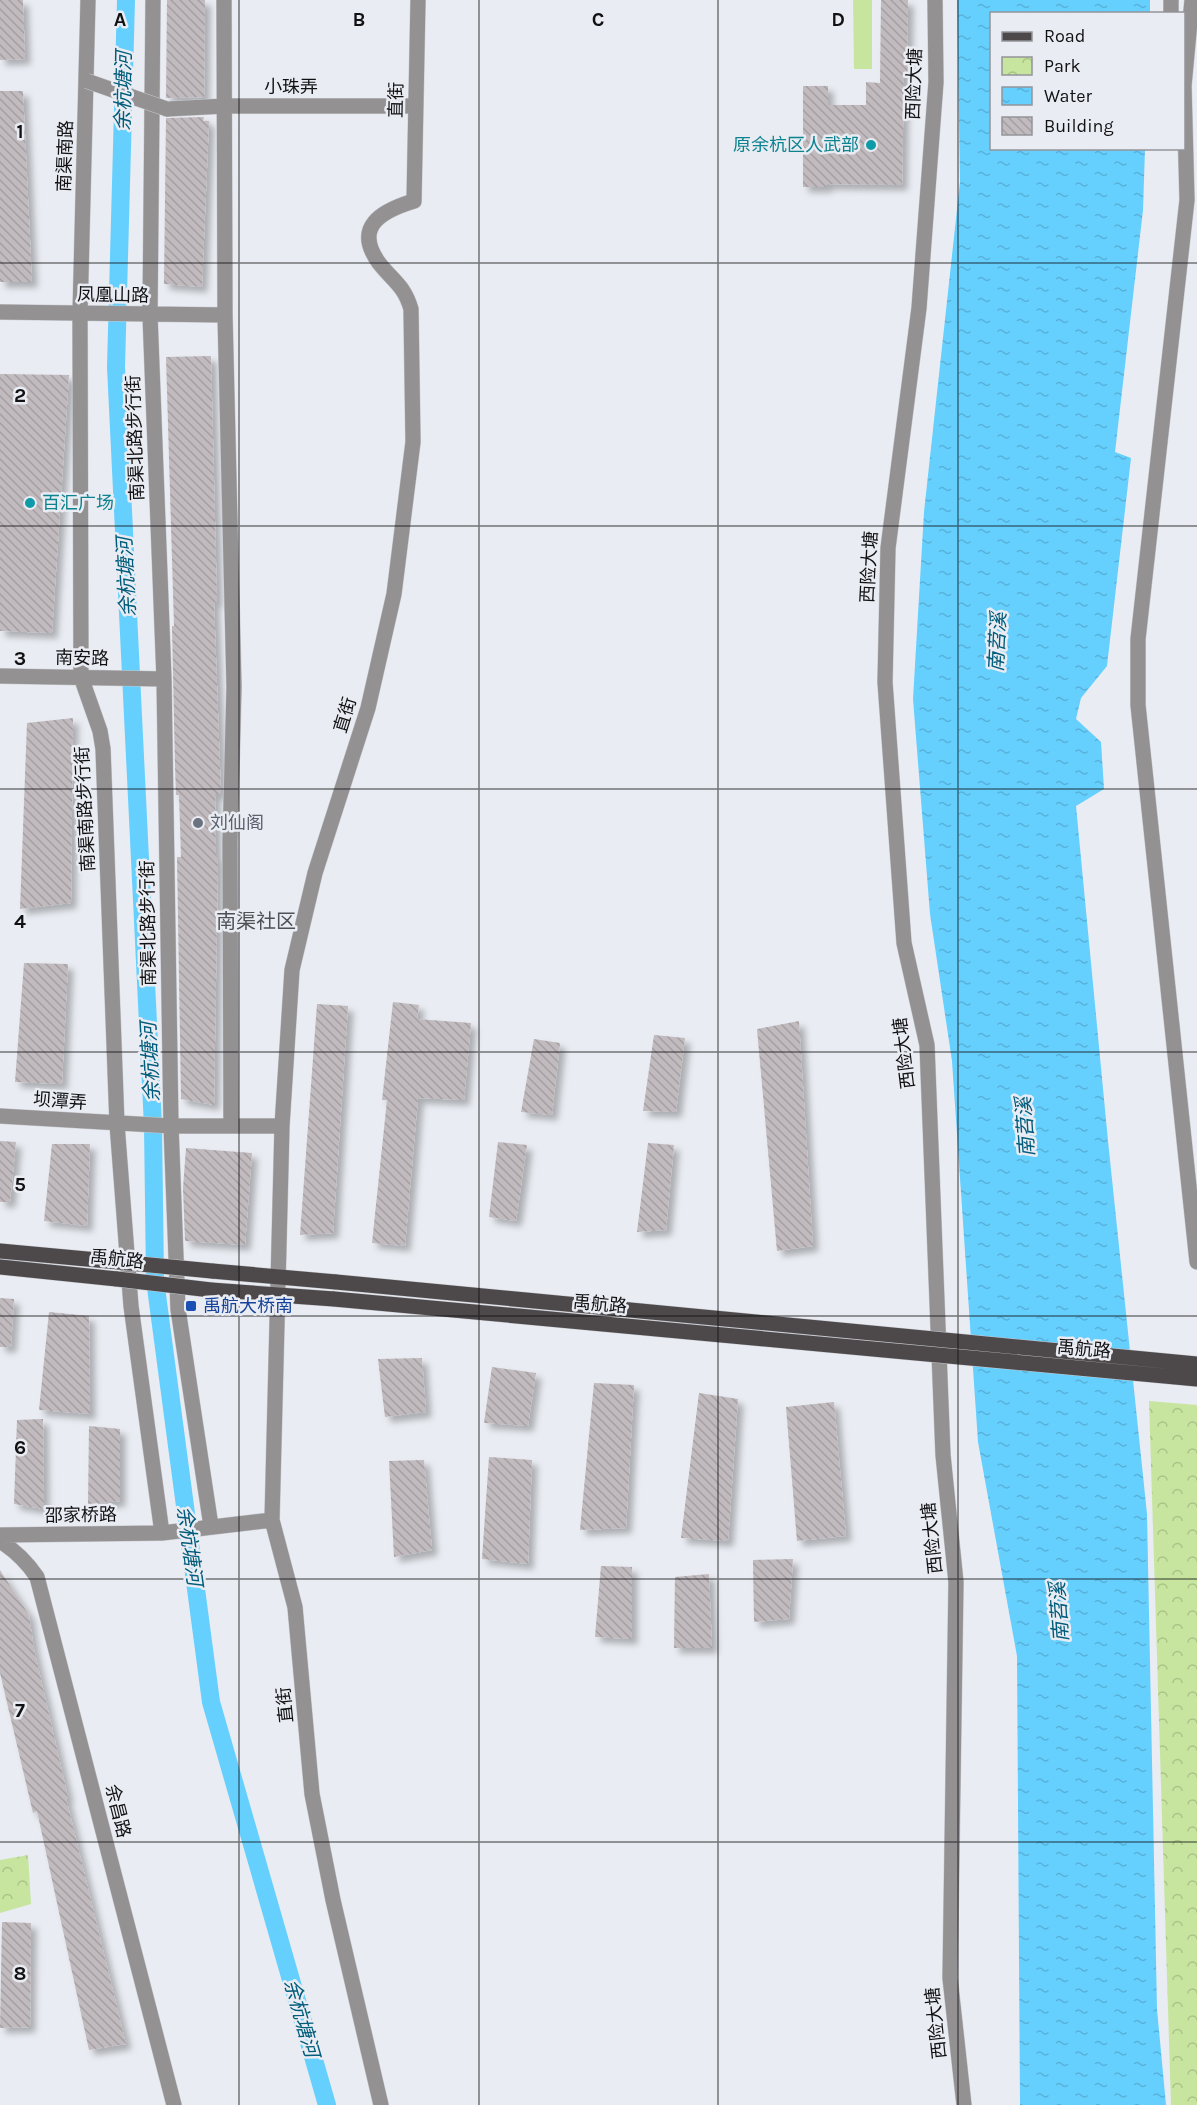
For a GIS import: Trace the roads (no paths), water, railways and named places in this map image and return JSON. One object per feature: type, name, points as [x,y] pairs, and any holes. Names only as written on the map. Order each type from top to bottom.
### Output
[{"type":"main road","name":"禹航路","points":[[0,1251],[1197,1364]]},
{"type":"main road","name":"禹航路","points":[[0,1267],[211,1290],[334,1299],[1197,1379]]},
{"type":"street","name":"南渠南路","points":[[80,314],[88,0]]},
{"type":"street","name":"南渠北路步行街","points":[[153,0],[143,315],[164,679],[168,1126],[178,1309],[211,1526]]},
{"type":"street","points":[[224,0],[225,315],[234,687],[230,841],[231,1126]]},
{"type":"street","name":"直街","points":[[381,2105],[333,1900],[312,1794],[295,1608],[272,1520],[282,1126],[292,969],[315,873],[368,708],[394,594],[413,442],[411,309],[407,294],[378,261],[369,238],[371,226],[377,218],[387,211],[414,201],[418,0]]},
{"type":"street","name":"西险大塘","points":[[935,0],[936,82],[919,308],[888,548],[885,682],[904,943],[927,1045],[943,1455],[956,1582],[950,1978],[964,2105]]},
{"type":"street","points":[[1185,74],[1192,0]]},
{"type":"street","name":"小珠弄","points":[[87,81],[167,109],[225,106],[416,106]]},
{"type":"street","points":[[1185,123],[1187,200],[1138,639],[1138,705],[1197,1262]]},
{"type":"street","name":"凤凰山路","points":[[0,312],[225,315]]},
{"type":"street","name":"南渠南路步行街","points":[[80,314],[86,677],[103,749],[117,1124],[131,1306],[162,1533]]},
{"type":"street","name":"南安路","points":[[0,676],[164,679]]},
{"type":"street","name":"坝潭弄","points":[[0,1116],[168,1126],[282,1126]]},
{"type":"street","name":"邵家桥路","points":[[0,1535],[162,1533],[272,1520]]},
{"type":"street","name":"余昌路","points":[[0,1541],[21,1557],[38,1577],[174,2105]]},
{"type":"water","name":"南苕溪","points":[[957,0],[1150,0],[1150,12],[990,12],[990,150],[1145,150],[1143,210],[1115,452],[1131,458],[1107,666],[1081,698],[1076,719],[1101,742],[1104,789],[1076,806],[1147,1514],[1157,2009],[1166,2105],[1020,2105],[1017,1656],[978,1442],[952,1061],[930,914],[913,699],[924,512],[960,182]]},
{"type":"waterway","name":"余杭塘河","points":[[126,0],[116,367],[153,1126],[155,1280],[211,1702],[327,2105]]},
{"type":"place","name":"原余杭区人武部","points":[[871,145]]},
{"type":"place","name":"百汇广场","points":[[30,503]]},
{"type":"place","name":"刘仙阁","points":[[198,823]]},
{"type":"place","name":"禹航大桥南","points":[[191,1306]]},
{"type":"district","name":"南渠社区","points":[[256,921]]}]
